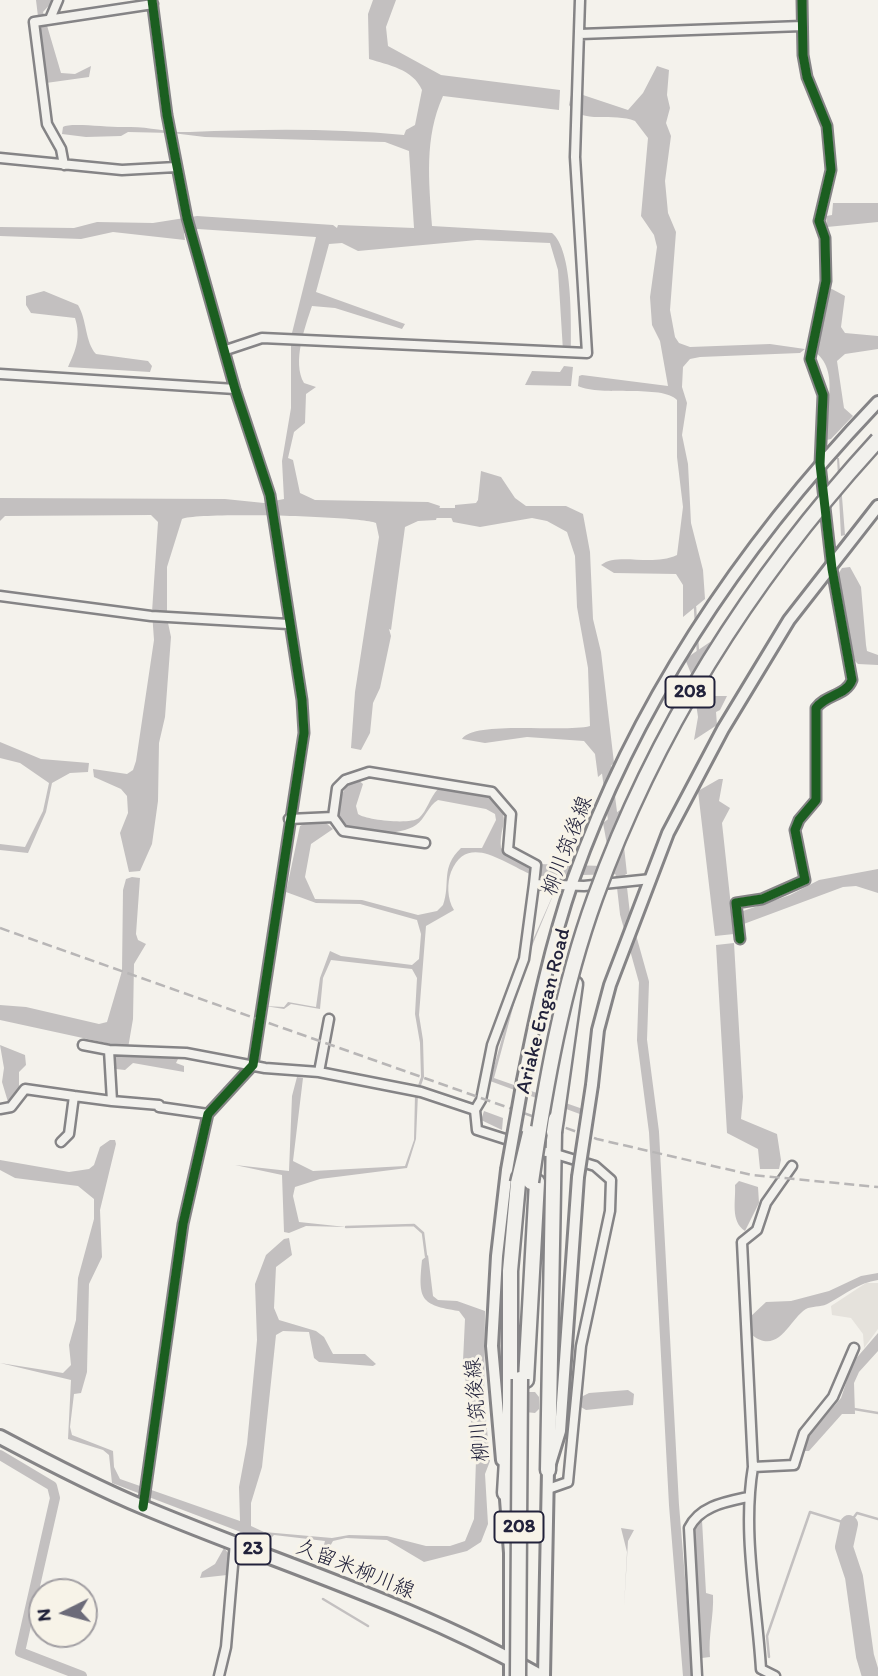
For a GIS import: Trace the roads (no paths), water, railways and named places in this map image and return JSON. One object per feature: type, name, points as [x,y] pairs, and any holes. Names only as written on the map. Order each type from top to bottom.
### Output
[{"type":"highway","name":"Ariake Engan Road","points":[[518,1676],[525,1244],[529,1182],[553,1051],[595,898],[645,778],[722,639],[749,596],[809,518],[878,440]]},
{"type":"highway","name":"Ariake Engan Road","points":[[529,1182],[575,984],[600,900],[627,833],[698,689],[754,600],[803,533],[878,448]]},
{"type":"highway","points":[[548,1470],[554,1132],[575,984]]},
{"type":"highway","points":[[505,1493],[510,1410],[510,1271],[529,1182]]},
{"type":"highway","name":"Ariake Engan Road","points":[[523,1379],[523,1676]]},
{"type":"main road","name":"柳川筑後線","points":[[510,1676],[510,1553],[492,1346],[496,1256],[507,1170],[523,1080],[572,884],[586,845],[630,749],[684,648],[758,540],[820,464],[878,402]]},
{"type":"main road","points":[[542,1676],[548,1470],[561,1431],[568,1283],[578,1177],[598,1030],[622,951],[668,833],[723,729],[789,620],[832,569],[878,506]]},
{"type":"main road","name":"久留米柳川線","points":[[0,1437],[143,1507],[380,1599],[542,1676]]},
{"type":"street","points":[[50,19],[58,0]]},
{"type":"street","points":[[226,350],[262,338],[587,353],[576,168],[580,0]]},
{"type":"street","points":[[740,939],[736,903],[762,900],[805,880],[795,830],[799,820],[817,800],[816,708],[829,696],[843,692],[852,680],[832,569],[820,464],[823,395],[810,359],[810,345],[819,322],[826,281],[825,238],[819,221],[831,170],[827,126],[807,76],[802,0]]},
{"type":"street","points":[[64,165],[61,149],[47,124],[34,22],[152,2],[176,167],[187,218],[235,389],[270,495],[304,733],[289,819],[281,897],[253,1065],[247,1075],[208,1114],[183,1224],[143,1507]]},
{"type":"street","points":[[580,34],[802,26]]},
{"type":"street","points":[[0,158],[122,170],[176,167]]},
{"type":"street","points":[[0,374],[235,389]]},
{"type":"street","points":[[0,596],[151,616],[288,624]]},
{"type":"street","points":[[425,843],[343,831],[333,817],[337,788],[345,780],[369,772],[492,792],[511,814],[508,850],[536,865],[534,884],[524,959],[492,1045],[481,1100],[475,1110],[477,1130],[546,1152]]},
{"type":"street","points":[[289,819],[333,817]]},
{"type":"street","points":[[534,884],[584,886],[651,879]]},
{"type":"street","points":[[318,1072],[329,1019]]},
{"type":"street","points":[[83,1045],[108,1050],[186,1053],[253,1065],[318,1072],[410,1090],[475,1110]]},
{"type":"street","points":[[108,1050],[112,1101]]},
{"type":"street","points":[[0,1109],[11,1107],[25,1089],[159,1105],[208,1114]]},
{"type":"street","points":[[61,1142],[69,1134],[75,1096]]},
{"type":"street","points":[[548,1489],[568,1482],[581,1346],[610,1211],[611,1180],[595,1166],[559,1156]]},
{"type":"street","points":[[775,1676],[761,1669],[748,1497],[753,1467],[742,1242],[757,1230],[766,1203],[792,1166]]},
{"type":"street","points":[[753,1467],[794,1465],[804,1433],[833,1397],[854,1348]]},
{"type":"street","points":[[697,1676],[689,1528],[695,1516],[721,1503],[748,1497]]},
{"type":"street","points":[[219,1676],[226,1647],[235,1542]]},
{"type":"waterway","points":[[423,513],[463,513]]},
{"type":"waterway","points":[[695,607],[696,624]]},
{"type":"waterway","points":[[697,638],[698,652]]},
{"type":"waterway","points":[[605,757],[614,828]]},
{"type":"waterway","points":[[619,861],[625,914],[644,982],[642,1040],[654,1132],[674,1505],[688,1676]]},
{"type":"waterway","points":[[346,1227],[414,1225],[423,1233],[426,1256]]},
{"type":"waterway","points":[[854,1409],[878,1413]]},
{"type":"waterway","points":[[0,1455],[52,1486],[55,1498],[20,1652],[82,1676]]},
{"type":"waterway","points":[[769,1657],[767,1636],[810,1512],[849,1524],[857,1513],[878,1519]]},
{"type":"waterway","points":[[849,1524],[844,1547],[854,1577],[865,1656],[871,1676]]},
{"type":"waterway","points":[[323,1599],[368,1626]]},
{"type":"railway","points":[[0,928],[597,1139],[752,1175],[878,1187]]}]
